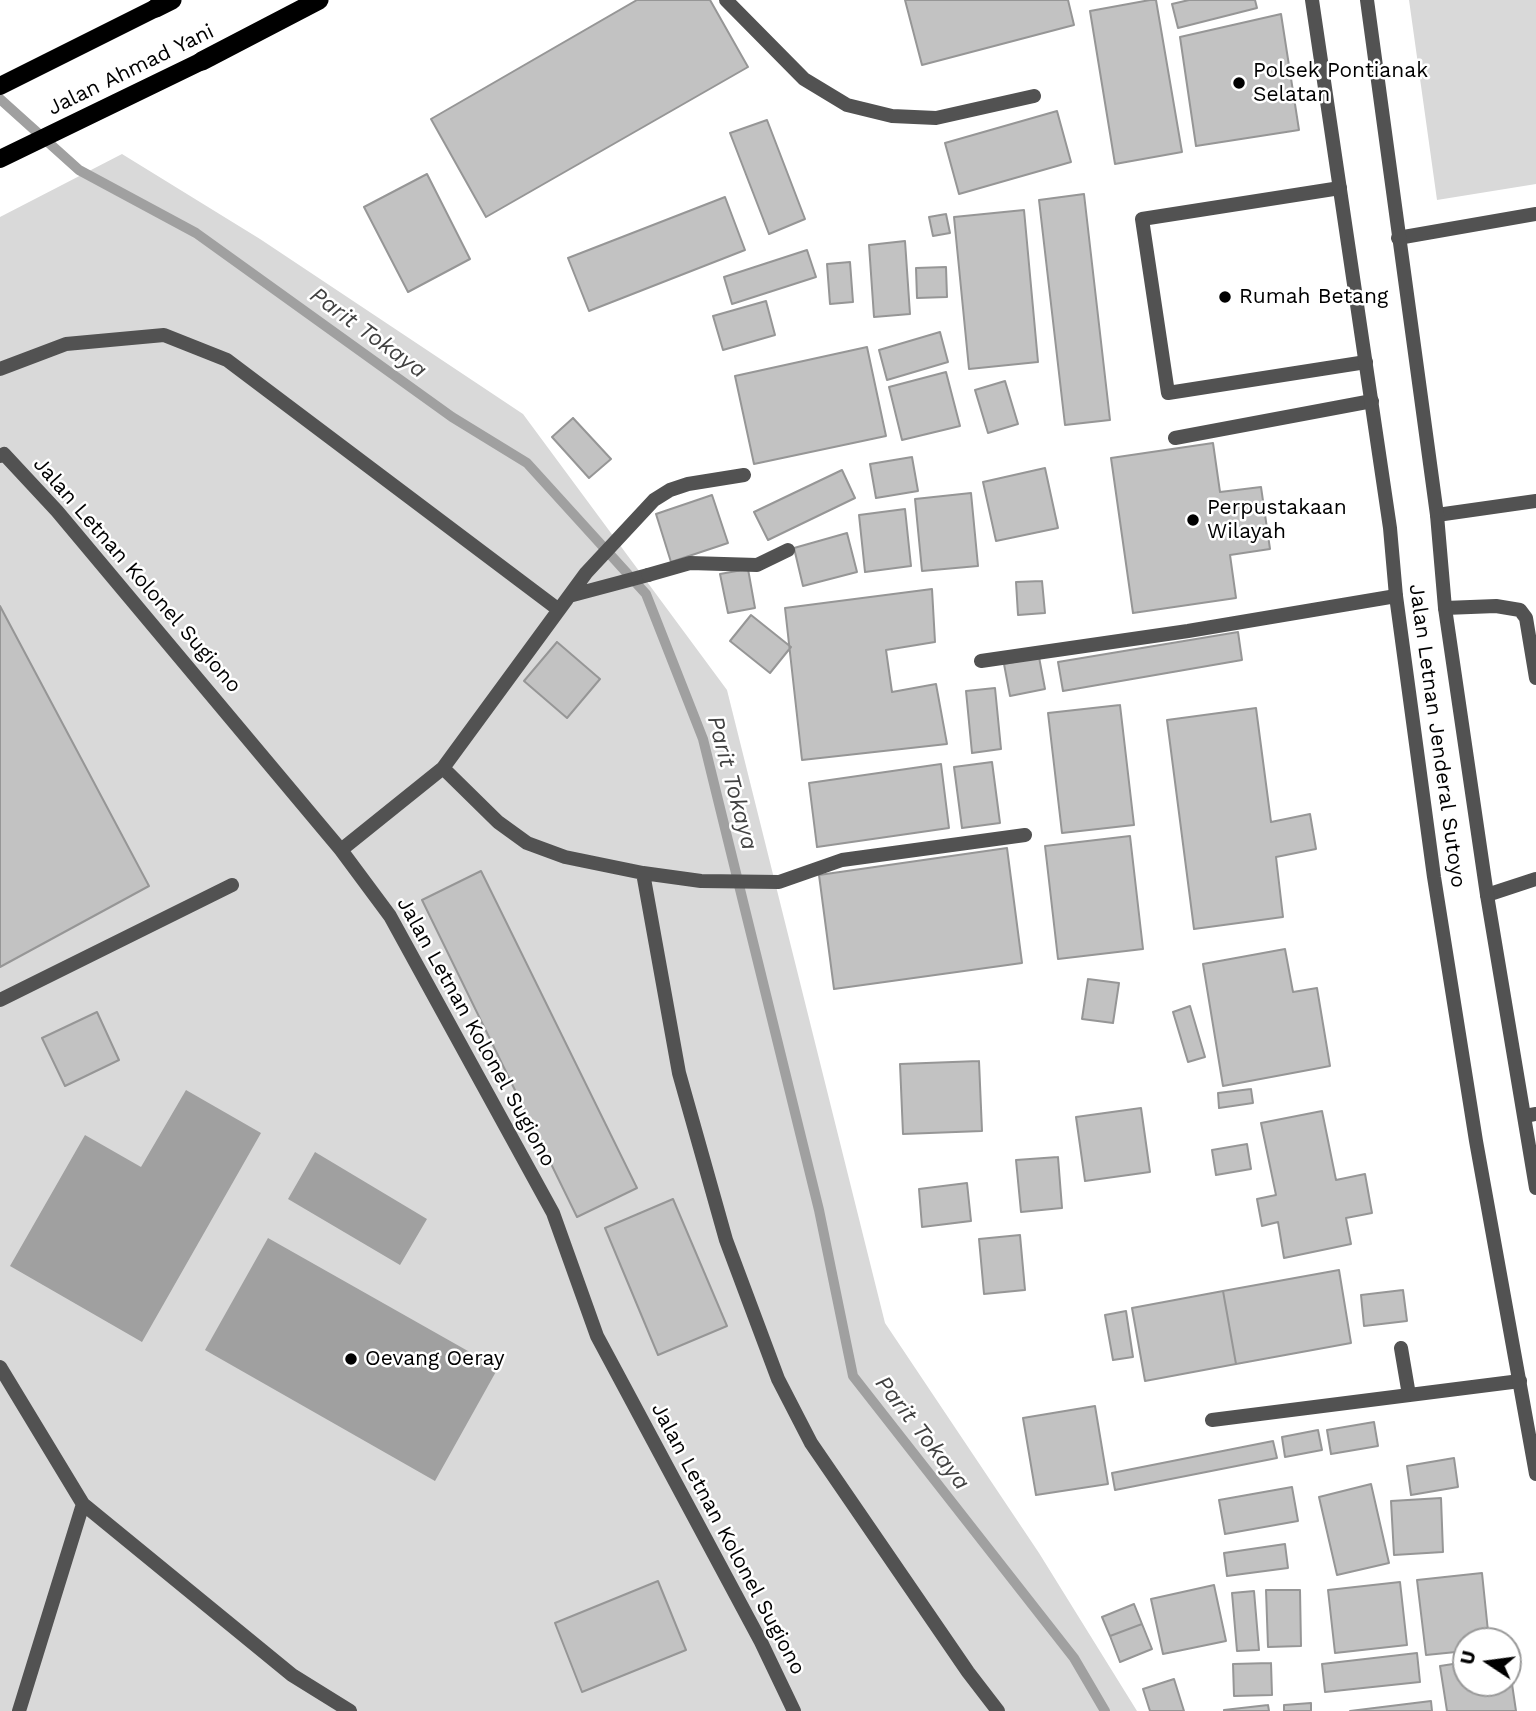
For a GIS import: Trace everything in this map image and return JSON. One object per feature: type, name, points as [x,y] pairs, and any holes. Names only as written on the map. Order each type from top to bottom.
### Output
[{"type":"highway","name":"Jalan Ahmad Yani","points":[[202,61],[319,0]]},
{"type":"main road","name":"Jalan Ahmad Yani","points":[[0,86],[164,4]]},
{"type":"main road","name":"Jalan Ahmad Yani","points":[[0,159],[202,61]]},
{"type":"street","points":[[726,0],[804,79],[847,105],[892,116],[936,118],[1034,96]]},
{"type":"street","name":"Jalan Letnan Jenderal Sutoyo","points":[[1312,0],[1390,528],[1396,596],[1434,877],[1476,1141],[1536,1474]]},
{"type":"street","name":"Jalan Letnan Jenderal Sutoyo","points":[[1367,0],[1437,514],[1445,608],[1487,895],[1530,1115],[1536,1188]]},
{"type":"street","points":[[1340,188],[1142,219],[1168,393],[1366,362]]},
{"type":"street","points":[[1398,238],[1536,214]]},
{"type":"street","points":[[0,369],[66,344],[164,335],[227,360],[559,610]]},
{"type":"street","points":[[1175,438],[1372,401]]},
{"type":"street","name":"Jalan Letnan Kolonel Sugiono","points":[[0,456],[5,454],[57,511],[341,850],[390,916],[553,1213],[597,1335],[761,1642],[794,1711]]},
{"type":"street","points":[[341,850],[443,768],[586,573],[642,512],[670,490],[688,484],[744,475]]},
{"type":"street","points":[[1437,514],[1536,501]]},
{"type":"street","points":[[569,596],[690,563],[757,565],[788,550]]},
{"type":"street","points":[[981,661],[1188,631],[1396,596]]},
{"type":"street","points":[[1445,608],[1496,606],[1520,610],[1526,618],[1536,678]]},
{"type":"street","points":[[443,768],[498,822],[527,843],[565,857],[643,873],[701,881],[772,883],[842,860],[1025,835]]},
{"type":"street","points":[[643,873],[679,1073],[726,1240],[778,1379],[811,1443],[960,1661],[998,1711]]},
{"type":"street","points":[[1487,895],[1536,879]]},
{"type":"street","points":[[0,1000],[232,885]]},
{"type":"street","points":[[1401,1348],[1409,1395]]},
{"type":"street","points":[[0,1367],[83,1504],[292,1675],[350,1711]]},
{"type":"street","points":[[1212,1420],[1520,1381]]},
{"type":"street","points":[[19,1711],[83,1504]]},
{"type":"shaded area","points":[[1409,0],[1536,0],[1536,184],[1437,200]]},
{"type":"shaded area","points":[[122,154],[260,239],[523,414],[727,690],[885,1323],[1039,1553],[1137,1711],[0,1711],[0,217]]},
{"type":"shaded area","points":[[186,1090],[261,1133],[142,1342],[10,1266],[85,1135],[141,1167]]},
{"type":"shaded area","points":[[315,1152],[427,1219],[400,1265],[288,1199]]},
{"type":"shaded area","name":"Oevang Oeray","points":[[268,1238],[498,1368],[435,1481],[205,1350]]},
{"type":"building","points":[[637,0],[710,0],[748,67],[486,217],[431,119]]},
{"type":"building","points":[[905,0],[1068,0],[1074,25],[922,65]]},
{"type":"building","points":[[1156,0],[1182,152],[1115,164],[1090,11]]},
{"type":"building","points":[[1189,0],[1255,0],[1257,8],[1178,28],[1172,4]]},
{"type":"building","name":"Polsek Pontianak Selatan","points":[[1281,14],[1299,130],[1196,146],[1180,37]]},
{"type":"building","points":[[1057,111],[1071,162],[959,194],[945,143]]},
{"type":"building","points":[[767,120],[805,219],[769,234],[730,133]]},
{"type":"building","points":[[427,174],[470,259],[408,292],[364,207]]},
{"type":"building","points":[[1084,194],[1110,420],[1065,425],[1039,200]]},
{"type":"building","points":[[725,197],[745,250],[589,311],[568,258]]},
{"type":"building","points":[[1024,210],[1038,362],[969,369],[954,217]]},
{"type":"building","points":[[946,214],[950,233],[933,236],[929,217]]},
{"type":"building","points":[[905,241],[910,314],[874,317],[869,245]]},
{"type":"building","points":[[807,250],[816,277],[732,304],[724,277]]},
{"type":"building","points":[[850,262],[853,302],[830,304],[827,264]]},
{"type":"building","points":[[946,267],[947,297],[917,298],[916,268]]},
{"type":"building","points":[[766,301],[775,335],[723,350],[713,316]]},
{"type":"building","points":[[940,332],[948,362],[887,380],[879,350]]},
{"type":"building","points":[[867,347],[886,436],[754,464],[735,376]]},
{"type":"building","points":[[946,372],[960,426],[902,440],[889,387]]},
{"type":"building","points":[[1005,381],[1018,424],[988,433],[975,390]]},
{"type":"building","points":[[573,418],[611,459],[589,478],[552,437]]},
{"type":"building","name":"Perpustakaan Wilayah","points":[[1213,443],[1220,492],[1261,487],[1270,549],[1230,555],[1236,598],[1133,613],[1111,458]]},
{"type":"building","points":[[912,457],[918,491],[876,498],[870,464]]},
{"type":"building","points":[[1045,468],[1058,528],[996,541],[983,482]]},
{"type":"building","points":[[842,470],[855,498],[768,540],[754,512]]},
{"type":"building","points":[[971,493],[978,566],[922,571],[915,499]]},
{"type":"building","points":[[712,495],[728,543],[671,562],[656,514]]},
{"type":"building","points":[[905,509],[911,566],[865,572],[859,515]]},
{"type":"building","points":[[847,533],[857,572],[803,586],[794,548]]},
{"type":"building","points":[[748,569],[755,608],[728,613],[720,574]]},
{"type":"building","points":[[1042,581],[1045,613],[1018,615],[1016,582]]},
{"type":"building","points":[[932,589],[935,642],[886,650],[892,692],[936,684],[947,744],[802,760],[785,608]]},
{"type":"building","points":[[0,606],[149,886],[0,967]]},
{"type":"building","points":[[751,615],[791,647],[770,673],[730,641]]},
{"type":"building","points":[[1238,632],[1242,660],[1063,691],[1058,662]]},
{"type":"building","points":[[557,642],[600,679],[567,718],[524,681]]},
{"type":"building","points":[[1039,657],[1045,689],[1010,696],[1004,664]]},
{"type":"building","points":[[995,688],[1001,749],[972,753],[966,691]]},
{"type":"building","points":[[1120,705],[1134,825],[1062,833],[1048,713]]},
{"type":"building","points":[[1256,708],[1271,822],[1310,814],[1316,849],[1276,857],[1283,917],[1194,929],[1167,720]]},
{"type":"building","points":[[992,762],[1000,823],[962,828],[954,767]]},
{"type":"building","points":[[941,764],[949,828],[817,847],[809,783]]},
{"type":"building","points":[[1130,836],[1143,949],[1058,959],[1045,846]]},
{"type":"building","points":[[1007,848],[1022,963],[834,989],[819,875]]},
{"type":"building","points":[[481,871],[637,1188],[577,1217],[422,900]]},
{"type":"building","points":[[1285,949],[1293,992],[1317,988],[1330,1066],[1223,1086],[1203,964]]},
{"type":"building","points":[[1088,979],[1119,983],[1113,1023],[1082,1019]]},
{"type":"building","points":[[1190,1006],[1205,1057],[1188,1062],[1173,1012]]},
{"type":"building","points":[[97,1012],[119,1060],[65,1086],[42,1038]]},
{"type":"building","points":[[979,1061],[982,1131],[903,1134],[900,1064]]},
{"type":"building","points":[[1251,1089],[1253,1103],[1219,1108],[1218,1093]]},
{"type":"building","points":[[1141,1108],[1150,1172],[1085,1181],[1076,1117]]},
{"type":"building","points":[[1322,1111],[1336,1180],[1365,1174],[1372,1213],[1346,1218],[1351,1244],[1284,1258],[1278,1222],[1262,1226],[1257,1199],[1276,1195],[1261,1123]]},
{"type":"building","points":[[1247,1144],[1251,1169],[1216,1175],[1212,1150]]},
{"type":"building","points":[[1058,1157],[1062,1208],[1021,1212],[1016,1160]]},
{"type":"building","points":[[967,1183],[971,1221],[922,1227],[919,1189]]},
{"type":"building","points":[[673,1199],[727,1326],[658,1355],[605,1228]]},
{"type":"building","points":[[1020,1235],[1025,1290],[984,1294],[979,1239]]},
{"type":"building","points":[[1339,1270],[1351,1343],[1236,1364],[1223,1291]]},
{"type":"building","points":[[1403,1290],[1407,1321],[1364,1326],[1361,1295]]},
{"type":"building","points":[[1223,1291],[1236,1364],[1145,1381],[1132,1308]]},
{"type":"building","points":[[1126,1311],[1133,1357],[1113,1360],[1105,1315]]},
{"type":"building","points":[[1095,1406],[1108,1484],[1036,1495],[1023,1418]]},
{"type":"building","points":[[1374,1422],[1378,1446],[1331,1454],[1327,1430]]},
{"type":"building","points":[[1318,1430],[1322,1450],[1285,1457],[1282,1437]]},
{"type":"building","points":[[1273,1441],[1277,1458],[1115,1490],[1112,1473]]},
{"type":"building","points":[[1454,1458],[1458,1487],[1411,1495],[1407,1466]]},
{"type":"building","points":[[1371,1484],[1389,1563],[1337,1575],[1319,1497]]},
{"type":"building","points":[[1292,1487],[1298,1521],[1225,1534],[1219,1500]]},
{"type":"building","points":[[1441,1498],[1443,1552],[1394,1555],[1391,1501]]},
{"type":"building","points":[[1285,1544],[1288,1568],[1227,1576],[1224,1553]]},
{"type":"building","points":[[1482,1573],[1488,1627],[1452,1627],[1452,1652],[1426,1655],[1417,1580]]},
{"type":"building","points":[[658,1581],[686,1650],[582,1692],[555,1623]]},
{"type":"building","points":[[1400,1582],[1407,1645],[1335,1653],[1328,1590]]},
{"type":"building","points":[[1214,1585],[1226,1641],[1163,1654],[1151,1599]]},
{"type":"building","points":[[1266,1590],[1300,1590],[1301,1646],[1268,1647]]},
{"type":"building","points":[[1254,1591],[1259,1650],[1237,1651],[1232,1593]]},
{"type":"building","points":[[1134,1604],[1142,1624],[1110,1636],[1102,1617]]},
{"type":"building","points":[[1142,1624],[1152,1649],[1120,1662],[1110,1636]]},
{"type":"building","points":[[1417,1653],[1420,1682],[1325,1692],[1322,1664]]},
{"type":"building","points":[[1271,1663],[1272,1695],[1234,1696],[1233,1664]]},
{"type":"building","points":[[1452,1664],[1452,1697],[1514,1697],[1516,1711],[1447,1711],[1440,1666]]},
{"type":"building","points":[[1174,1679],[1184,1711],[1150,1711],[1143,1689]]},
{"type":"building","points":[[1431,1701],[1432,1711],[1350,1711]]},
{"type":"building","points":[[1311,1703],[1311,1711],[1284,1711],[1284,1705]]},
{"type":"building","points":[[1268,1705],[1269,1711],[1224,1711],[1224,1710]]},
{"type":"waterway","name":"Parit Tokaya","points":[[0,99],[79,170],[196,233],[452,417],[527,463],[646,594],[703,739],[819,1210],[853,1376],[1074,1658],[1105,1711]]},
{"type":"place","name":"Polsek Pontianak Selatan","points":[[1239,83]]},
{"type":"place","name":"Rumah Betang","points":[[1225,297]]},
{"type":"place","name":"Perpustakaan Wilayah","points":[[1193,520]]},
{"type":"place","name":"Oevang Oeray","points":[[351,1359]]}]
